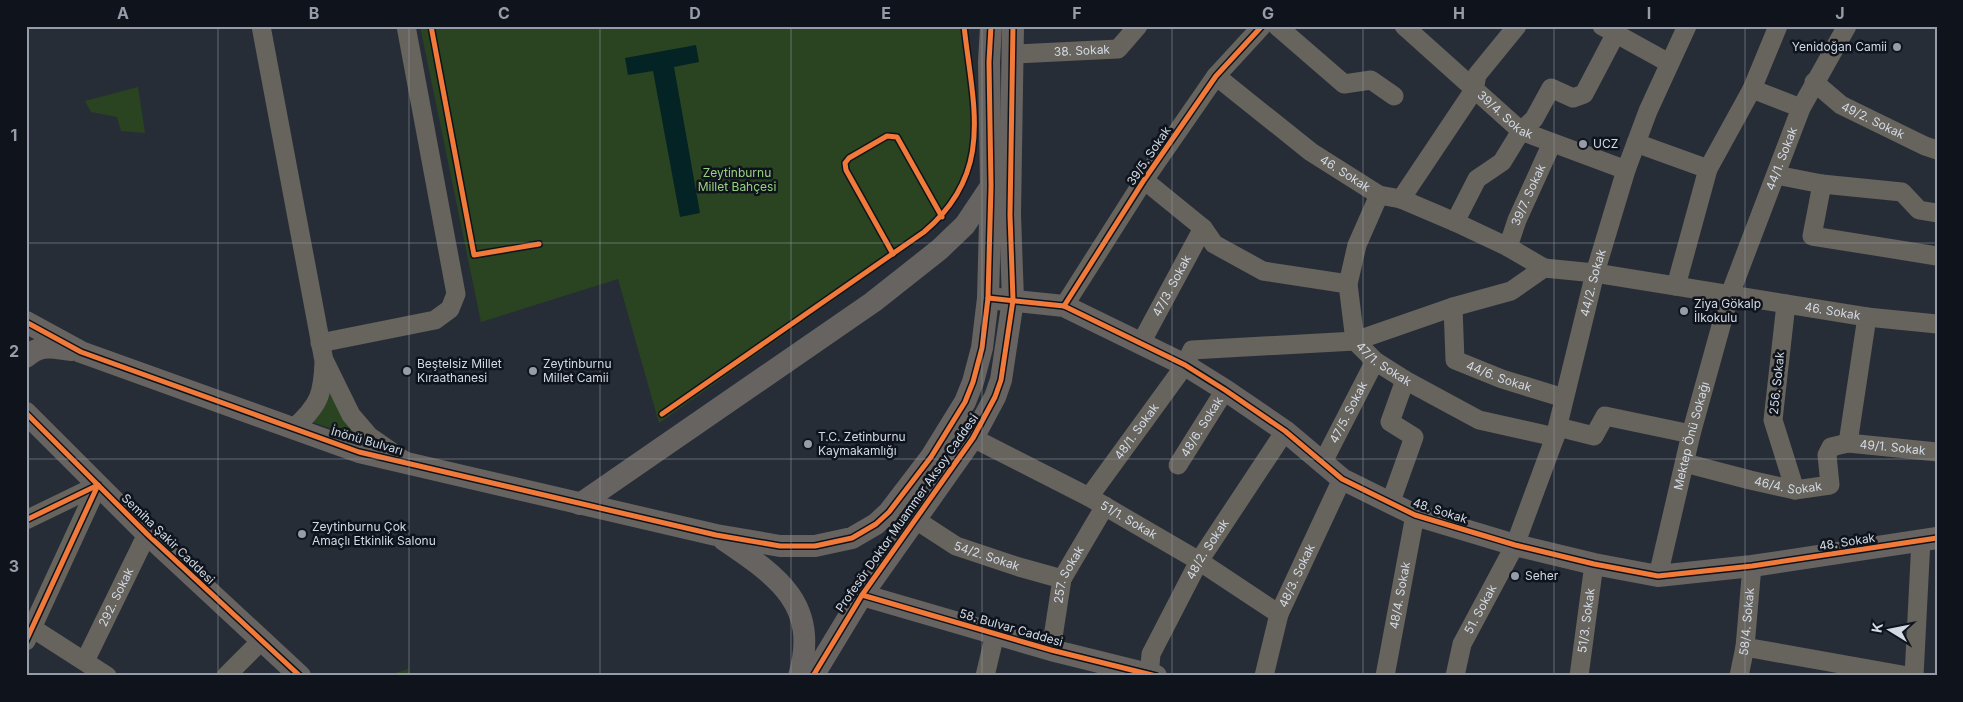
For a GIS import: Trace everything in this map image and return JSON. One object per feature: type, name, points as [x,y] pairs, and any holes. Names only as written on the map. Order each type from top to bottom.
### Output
[{"type":"main road","name":"Profesör Doktor Muammer Aksoy Caddesi","points":[[716,535],[780,546],[815,546],[852,538],[876,524],[889,512],[931,457],[965,402],[974,382],[982,348],[988,298],[991,186],[989,62],[991,26]]},
{"type":"main road","name":"Profesör Doktor Muammer Aksoy Caddesi","points":[[813,676],[862,595],[974,438],[989,410],[1000,380],[1013,300],[1010,216],[1013,26]]},
{"type":"main road","points":[[580,504],[873,302],[940,249],[965,225],[991,186]]},
{"type":"main road","name":"48. Sokak","points":[[988,298],[1064,306],[1185,365],[1285,432],[1342,479],[1415,515],[1515,544],[1594,564],[1658,576],[1752,566],[1929,539]]},
{"type":"main road","name":"İnönü Bulvarı","points":[[26,322],[81,352],[359,452],[716,535]]},
{"type":"main road","points":[[26,357],[35,349],[50,348],[81,352]]},
{"type":"main road","name":"Semiha Şakir Caddesi","points":[[26,400],[34,421],[147,534],[300,676]]},
{"type":"main road","points":[[716,535],[758,563],[783,585],[797,604],[802,616],[805,644],[799,676]]},
{"type":"main road","name":"58. Bulvar Caddesi","points":[[862,595],[1122,672],[1151,675]]},
{"type":"street","points":[[261,26],[322,352],[322,396],[311,412],[294,428]]},
{"type":"street","points":[[322,352],[435,320],[450,309],[456,294],[406,26]]},
{"type":"street","name":"38. Sokak","points":[[1014,54],[1118,49],[1138,26]]},
{"type":"street","name":"39/5. Sokak","points":[[1064,306],[1144,180],[1216,76],[1262,26]]},
{"type":"street","points":[[1277,26],[1344,84],[1371,80],[1394,96]]},
{"type":"street","name":"39/4. Sokak","points":[[1404,26],[1522,131],[1626,170]]},
{"type":"street","points":[[1401,199],[1474,90],[1478,75],[1517,26]]},
{"type":"street","name":"44/2. Sokak","points":[[1515,544],[1557,432],[1596,273],[1626,170],[1669,63],[1687,26]]},
{"type":"street","points":[[1676,286],[1708,168],[1752,89],[1778,26]]},
{"type":"street","name":"44/1. Sokak","points":[[1729,297],[1801,108],[1847,26]]},
{"type":"street","points":[[1455,222],[1477,180],[1502,162],[1522,131],[1534,119],[1551,88],[1573,98],[1584,94],[1608,31],[1669,63]]},
{"type":"street","name":"46. Sokak","points":[[1216,76],[1311,152],[1379,195],[1401,199],[1455,222],[1508,247],[1544,268],[1596,273],[1729,297],[1786,304],[1867,318],[1937,324]]},
{"type":"street","name":"49/2. Sokak","points":[[1814,82],[1841,105],[1937,150]]},
{"type":"street","points":[[1752,89],[1801,108]]},
{"type":"street","name":"39/7. Sokak","points":[[1508,247],[1517,220],[1552,143]]},
{"type":"street","points":[[1636,143],[1708,168]]},
{"type":"street","points":[[1776,174],[1822,184],[1902,192],[1919,210],[1937,213]]},
{"type":"street","points":[[1144,180],[1203,228],[1214,244],[1263,271],[1348,284]]},
{"type":"street","points":[[1822,184],[1812,236],[1937,256]]},
{"type":"street","name":"47/1. Sokak","points":[[1379,195],[1357,245],[1348,284],[1354,341],[1375,361],[1405,380],[1480,420],[1594,436],[1605,416],[1691,434]]},
{"type":"street","name":"47/3. Sokak","points":[[1141,343],[1203,228]]},
{"type":"street","points":[[1354,341],[1453,307],[1511,290],[1544,268]]},
{"type":"street","name":"Mektep Önü Sokağı","points":[[1658,576],[1691,434],[1729,297]]},
{"type":"street","name":"256. Sokak","points":[[1786,304],[1773,420],[1795,490]]},
{"type":"street","name":"44/6. Sokak","points":[[1453,307],[1455,360],[1502,380],[1564,398]]},
{"type":"street","points":[[1848,443],[1867,318]]},
{"type":"street","name":"48/1. Sokak","points":[[1097,502],[1185,365],[1192,350],[1354,341]]},
{"type":"street","points":[[322,352],[351,415],[369,436],[409,464]]},
{"type":"street","name":"47/5. Sokak","points":[[1322,464],[1375,361]]},
{"type":"street","points":[[1390,504],[1414,437],[1390,422],[1405,380]]},
{"type":"street","name":"48/6. Sokak","points":[[1178,465],[1225,390]]},
{"type":"street","name":"48/2. Sokak","points":[[1151,675],[1151,654],[1199,561],[1285,432]]},
{"type":"street","name":"51/1. Sokak","points":[[974,438],[1097,502],[1199,561],[1279,614]]},
{"type":"street","name":"46/4. Sokak","points":[[1685,463],[1795,490],[1830,485],[1827,455],[1831,447],[1848,443]]},
{"type":"street","name":"49/1. Sokak","points":[[1848,443],[1937,452]]},
{"type":"street","name":"48/3. Sokak","points":[[1264,676],[1279,614],[1342,479]]},
{"type":"street","points":[[26,520],[98,485]]},
{"type":"street","points":[[98,485],[28,631],[85,661],[107,676]]},
{"type":"street","name":"257. Sokak","points":[[1052,650],[1062,579],[1097,502]]},
{"type":"street","name":"48/4. Sokak","points":[[1385,676],[1415,515]]},
{"type":"street","name":"54/2. Sokak","points":[[916,520],[956,546],[1062,579]]},
{"type":"street","name":"292. Sokak","points":[[85,661],[147,534]]},
{"type":"street","points":[[1914,676],[1929,539]]},
{"type":"street","name":"51. Sokak","points":[[1455,676],[1462,644],[1515,544]]},
{"type":"street","name":"51/3. Sokak","points":[[1582,675],[1594,564]]},
{"type":"street","name":"58/4. Sokak","points":[[1739,676],[1745,647],[1752,566]]},
{"type":"street","points":[[984,676],[995,634]]},
{"type":"street","points":[[226,676],[261,641]]},
{"type":"street","points":[[1745,647],[1885,674],[1908,676]]},
{"type":"green space","name":"Zeytinburnu Millet Bahçesi","points":[[420,26],[968,26],[978,111],[978,136],[974,160],[965,184],[951,208],[929,233],[659,423],[618,279],[481,322]]},
{"type":"green space","points":[[138,87],[145,133],[121,131],[117,117],[91,112],[85,101]]},
{"type":"green space","points":[[327,390],[363,439],[309,421]]},
{"type":"green space","points":[[408,669],[410,676],[386,676]]},
{"type":"shaded area","points":[[696,45],[699,62],[674,67],[700,213],[680,217],[653,71],[628,75],[625,58]]},
{"type":"cycle path","points":[[431,26],[474,255],[539,244]]},
{"type":"cycle path","points":[[662,414],[924,232],[946,209],[961,186],[970,162],[974,137],[972,84],[964,26]]},
{"type":"cycle path","points":[[26,322],[81,352],[359,452],[716,535],[780,546],[815,546],[852,538],[876,524],[889,512],[931,457],[965,402],[973,382],[982,348],[988,298],[991,186],[989,62],[991,26]]},
{"type":"cycle path","points":[[813,676],[862,595],[973,438],[995,397],[1001,380],[1013,300],[1010,215],[1013,26]]},
{"type":"cycle path","points":[[1064,306],[1144,180],[1216,76],[1262,26]]},
{"type":"cycle path","points":[[893,254],[846,170],[845,163],[849,158],[887,136],[897,137],[942,217]]},
{"type":"cycle path","points":[[988,298],[1064,306],[1185,365],[1285,431],[1342,479],[1415,515],[1515,545],[1594,564],[1658,576],[1752,566],[1937,538]]},
{"type":"cycle path","points":[[26,413],[147,534],[300,676]]},
{"type":"cycle path","points":[[26,520],[98,485]]},
{"type":"cycle path","points":[[26,641],[98,485]]},
{"type":"cycle path","points":[[862,595],[1051,650],[1156,676]]},
{"type":"place","name":"Yenidoğan Camii","points":[[1897,47]]},
{"type":"place","name":"UCZ","points":[[1583,144]]},
{"type":"place","name":"Ziya Gökalp İlkokulu","points":[[1684,311]]},
{"type":"place","name":"Beştelsiz Millet Kıraathanesi","points":[[407,371]]},
{"type":"place","name":"Zeytinburnu Millet Camii","points":[[533,371]]},
{"type":"place","name":"T.C. Zetinburnu Kaymakamlığı","points":[[808,444]]},
{"type":"place","name":"Zeytinburnu Çok Amaçlı Etkinlik Salonu","points":[[302,534]]},
{"type":"place","name":"Seher","points":[[1515,576]]}]
